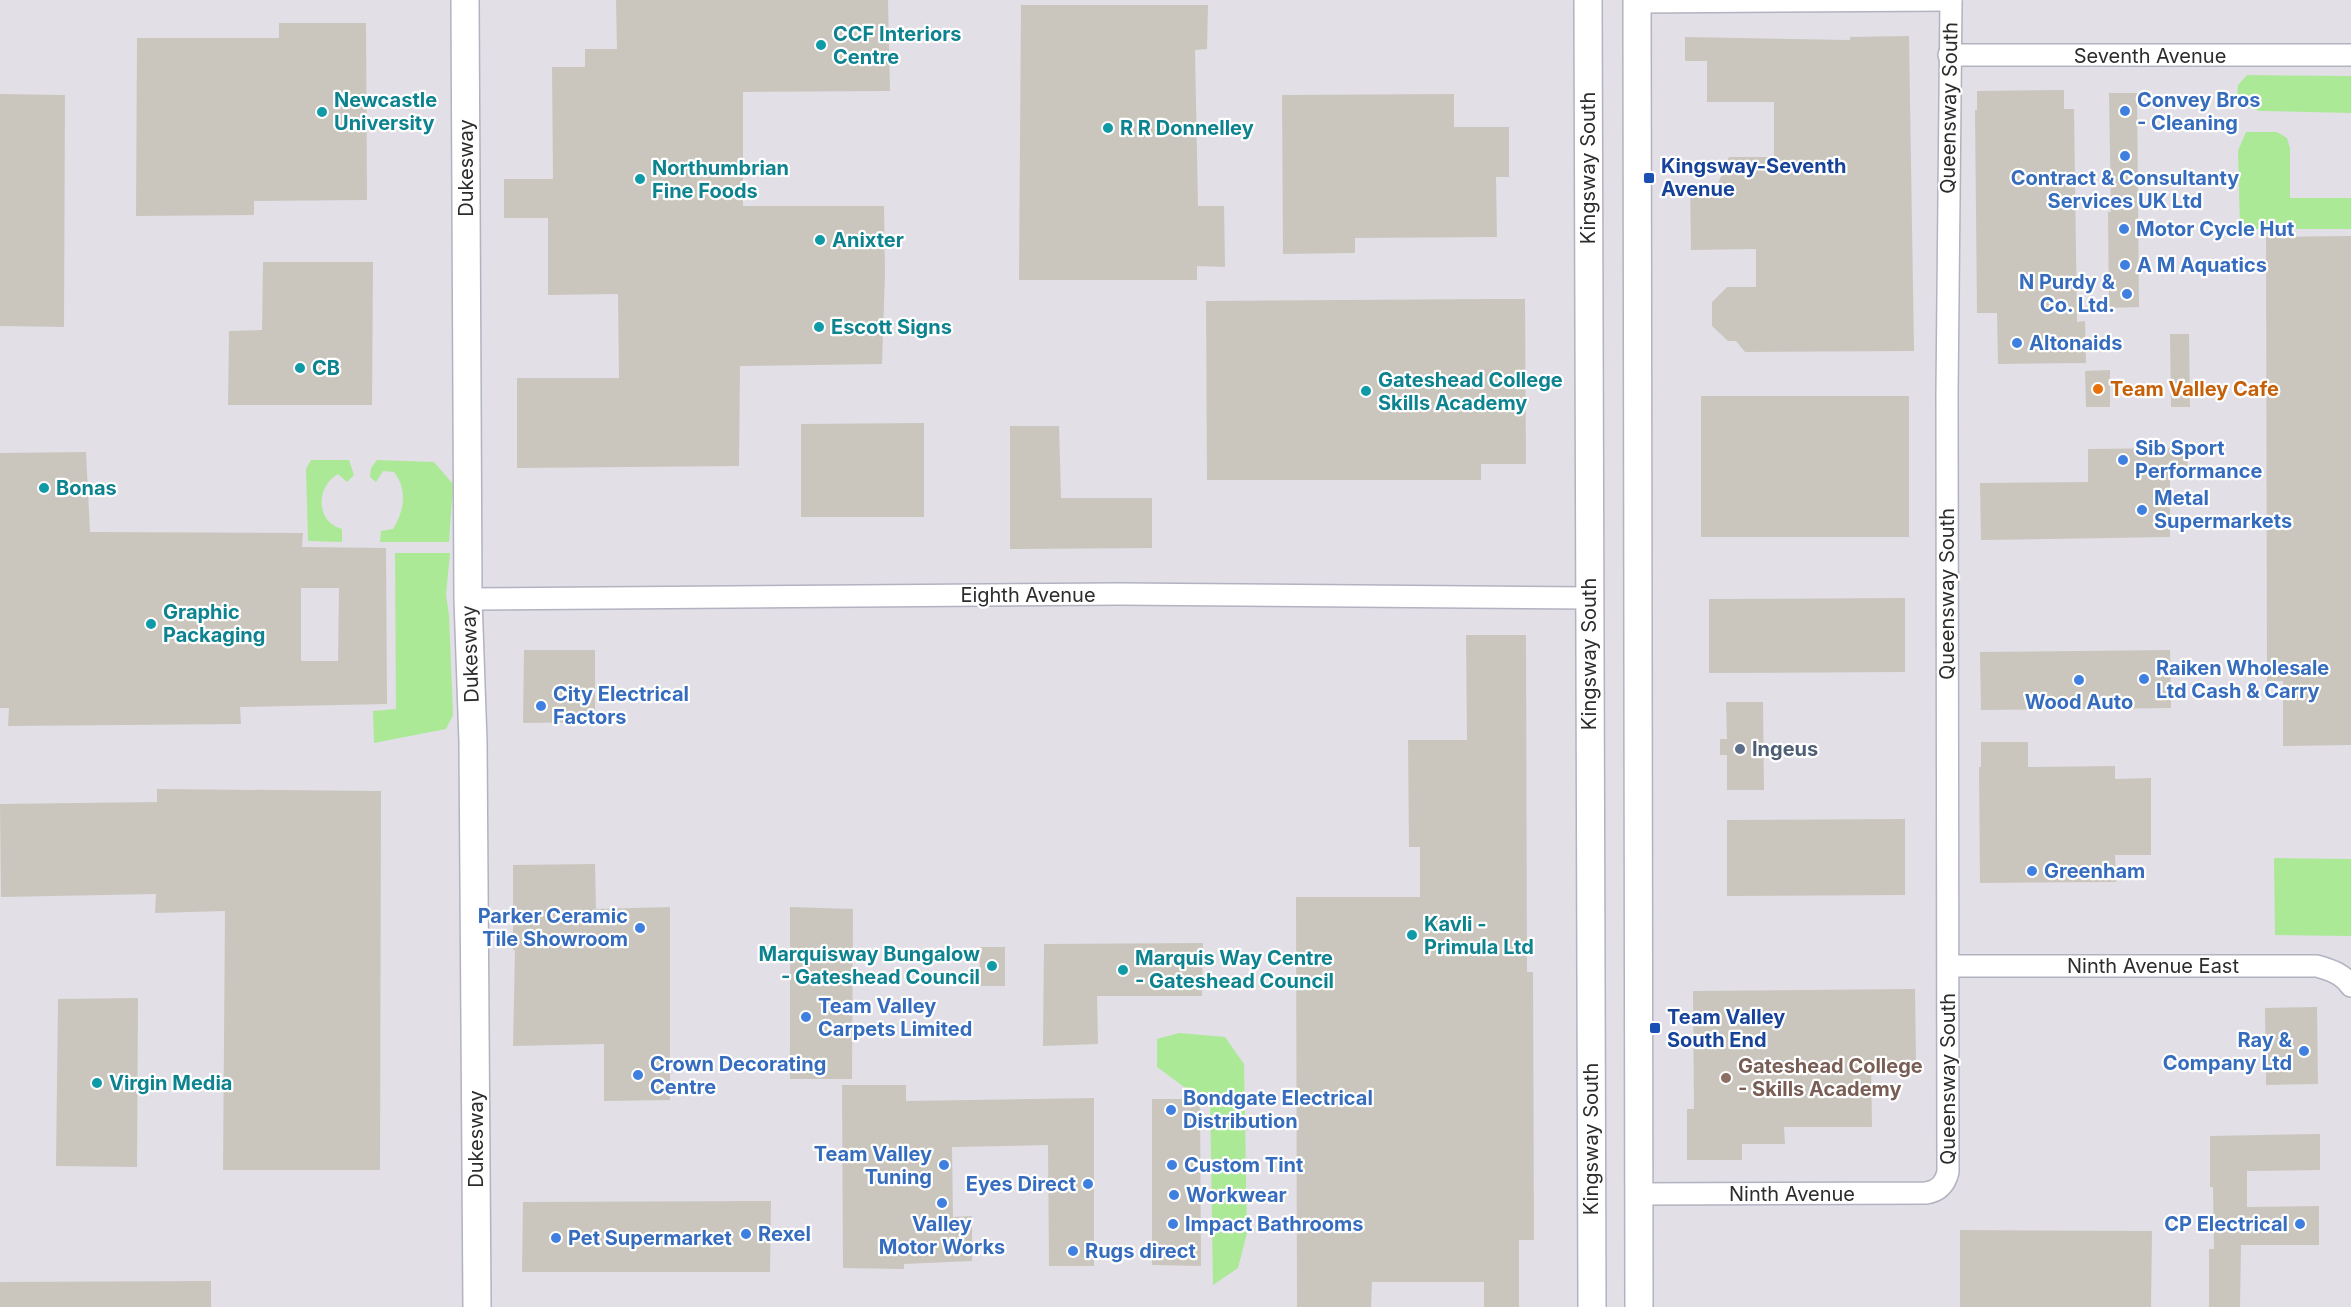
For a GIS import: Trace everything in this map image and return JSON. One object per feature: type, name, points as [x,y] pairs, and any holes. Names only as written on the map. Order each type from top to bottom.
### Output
[{"type":"street","name":"Dukesway","points":[[465,0],[468,599],[474,760],[477,1307]]},
{"type":"street","name":"Kingsway South","points":[[1588,0],[1592,1307]]},
{"type":"street","points":[[1639,1307],[1637,1],[1951,0]]},
{"type":"street","name":"Queensway South","points":[[1942,1186],[1948,1172],[1947,382],[1951,0]]},
{"type":"street","name":"Seventh Avenue","points":[[1949,55],[2351,55]]},
{"type":"street","name":"Eighth Avenue","points":[[468,599],[1096,594],[1589,598]]},
{"type":"street","name":"Ninth Avenue East","points":[[1948,966],[2317,966],[2333,970],[2346,979],[2351,986]]},
{"type":"street","name":"Ninth Avenue","points":[[1640,1194],[1926,1193],[1938,1190],[1942,1186]]},
{"type":"shaded area","points":[[0,0],[2351,0],[2351,1307],[0,1307]]},
{"type":"green space","points":[[2247,75],[2351,76],[2351,113],[2261,111],[2248,108],[2237,98],[2238,85]]},
{"type":"green space","points":[[2246,132],[2277,132],[2287,138],[2290,148],[2290,198],[2351,198],[2351,229],[2240,229],[2238,151]]},
{"type":"green space","points":[[311,460],[349,460],[354,475],[347,482],[338,474],[331,480],[322,495],[323,512],[333,525],[342,529],[342,542],[308,541],[306,469]]},
{"type":"green space","points":[[377,460],[434,462],[453,484],[449,542],[380,542],[381,531],[393,529],[397,522],[402,508],[403,493],[394,472],[383,471],[376,482],[370,477],[371,468]]},
{"type":"green space","points":[[395,553],[450,553],[446,595],[449,615],[453,715],[446,729],[374,743],[373,711],[396,709]]},
{"type":"green space","points":[[2274,858],[2351,859],[2351,936],[2275,935]]},
{"type":"green space","points":[[1179,1033],[1225,1037],[1244,1064],[1247,1233],[1238,1268],[1213,1285],[1210,1094],[1191,1092],[1157,1067],[1157,1039]]},
{"type":"building","points":[[616,0],[888,0],[890,91],[743,92],[743,206],[884,206],[885,273],[882,364],[740,366],[739,466],[517,468],[517,378],[619,378],[618,294],[548,295],[548,218],[504,218],[504,179],[553,179],[552,67],[585,67],[585,49],[617,49]]},
{"type":"building","name":"R R Donnelley","points":[[1021,5],[1208,5],[1207,49],[1195,50],[1198,206],[1224,206],[1225,267],[1197,266],[1197,280],[1019,280]]},
{"type":"building","points":[[279,23],[366,23],[367,200],[254,201],[254,215],[136,216],[137,38],[279,38]]},
{"type":"building","points":[[1909,36],[1914,351],[1745,352],[1736,341],[1728,341],[1712,326],[1712,302],[1727,287],[1756,287],[1756,249],[1691,250],[1690,187],[1717,186],[1729,157],[1774,157],[1774,102],[1707,102],[1707,61],[1685,61],[1685,37],[1850,40],[1850,37]]},
{"type":"building","points":[[2064,90],[2064,109],[2074,109],[2077,322],[2085,321],[2086,363],[1998,364],[1997,313],[1977,313],[1975,110],[1977,110],[1977,91]]},
{"type":"building","points":[[2109,93],[2137,93],[2139,307],[2109,308],[2108,212],[2111,212]]},
{"type":"building","points":[[0,94],[65,95],[64,327],[0,326]]},
{"type":"building","points":[[1454,94],[1454,127],[1509,127],[1509,177],[1496,177],[1497,237],[1355,238],[1355,253],[1283,254],[1282,95]]},
{"type":"building","points":[[2351,236],[2351,745],[2283,746],[2283,681],[2267,681],[2266,237]]},
{"type":"building","name":"CB","points":[[263,262],[373,262],[372,405],[228,405],[229,331],[262,330]]},
{"type":"building","name":"Gateshead College Skills Academy","points":[[1525,299],[1526,464],[1481,464],[1481,480],[1207,480],[1206,301]]},
{"type":"building","points":[[2170,334],[2189,334],[2190,407],[2171,407]]},
{"type":"building","points":[[2110,370],[2110,407],[2086,407],[2085,371]]},
{"type":"building","points":[[1701,396],[1909,396],[1909,537],[1701,537]]},
{"type":"building","points":[[924,423],[924,517],[801,517],[801,424]]},
{"type":"building","points":[[1010,426],[1059,426],[1061,498],[1152,498],[1152,548],[1010,549]]},
{"type":"building","points":[[2187,448],[2188,470],[2170,471],[2170,537],[1981,540],[1980,483],[2088,482],[2088,449]]},
{"type":"building","name":"Graphic Packaging","points":[[86,452],[90,532],[303,533],[302,547],[386,548],[387,704],[240,707],[241,724],[8,726],[9,708],[0,708],[0,453]],"holes":[[[301,588],[339,588],[338,661],[301,661]]]},
{"type":"building","points":[[1905,598],[1905,672],[1709,673],[1709,599]]},
{"type":"building","name":"Kavli - Primula Ltd","points":[[1466,635],[1526,635],[1527,972],[1533,972],[1534,1240],[1519,1240],[1519,1307],[1484,1307],[1484,1282],[1372,1282],[1371,1307],[1297,1307],[1296,897],[1420,897],[1420,847],[1409,847],[1408,740],[1467,740]]},
{"type":"building","points":[[524,650],[595,650],[595,722],[523,723]]},
{"type":"building","points":[[2170,650],[2171,708],[1981,710],[1980,652]]},
{"type":"building","points":[[1726,702],[1763,702],[1764,790],[1727,790],[1727,755],[1720,755],[1720,739],[1727,739]]},
{"type":"building","points":[[1981,742],[2028,742],[2028,767],[2115,766],[2115,779],[2151,778],[2151,855],[2115,855],[2116,882],[1980,883],[1979,767],[1981,767]]},
{"type":"building","points":[[157,789],[381,791],[380,1170],[223,1170],[225,911],[155,913],[156,894],[1,897],[0,804],[157,802]]},
{"type":"building","points":[[1905,819],[1905,895],[1727,896],[1727,820]]},
{"type":"building","points":[[595,864],[596,909],[670,907],[670,1100],[604,1101],[604,1044],[513,1046],[515,950],[513,950],[513,865]]},
{"type":"building","points":[[790,907],[853,909],[852,1079],[790,1079]]},
{"type":"building","name":"Marquis Way Centre - Gateshead Council","points":[[1203,943],[1202,996],[1097,996],[1098,1044],[1043,1046],[1044,944]]},
{"type":"building","name":"Marquisway Bungalow - Gateshead Council","points":[[980,947],[1005,947],[1005,986],[979,986]]},
{"type":"building","points":[[1915,989],[1916,1062],[1871,1062],[1872,1127],[1784,1127],[1785,1144],[1742,1144],[1742,1160],[1687,1160],[1687,1109],[1694,1109],[1693,991]]},
{"type":"building","name":"Virgin Media","points":[[138,998],[137,1167],[56,1166],[58,999]]},
{"type":"building","points":[[2317,1007],[2318,1084],[2266,1085],[2265,1008]]},
{"type":"building","points":[[842,1085],[906,1085],[906,1101],[1094,1098],[1094,1266],[1049,1266],[1048,1145],[952,1147],[953,1217],[972,1216],[972,1261],[904,1264],[904,1269],[843,1268]]},
{"type":"building","points":[[1152,1099],[1200,1099],[1201,1266],[1152,1265]]},
{"type":"building","points":[[2320,1134],[2320,1170],[2247,1171],[2247,1207],[2319,1206],[2319,1245],[2241,1245],[2240,1307],[2209,1307],[2209,1249],[2214,1249],[2213,1187],[2210,1187],[2210,1136]]},
{"type":"building","points":[[771,1201],[770,1272],[522,1272],[523,1202]]},
{"type":"building","points":[[1960,1230],[2152,1231],[2151,1307],[1960,1307]]},
{"type":"building","points":[[211,1281],[211,1307],[0,1307],[0,1282]]},
{"type":"place","name":"CCF Interiors Centre","points":[[821,45]]},
{"type":"place","name":"Convey Bros - Cleaning","points":[[2125,111]]},
{"type":"place","name":"Newcastle University","points":[[322,112]]},
{"type":"place","name":"R R Donnelley","points":[[1108,128]]},
{"type":"place","name":"Contract & Consultanty Services UK Ltd","points":[[2125,156]]},
{"type":"place","name":"Kingsway-Seventh Avenue","points":[[1649,178]]},
{"type":"place","name":"Northumbrian Fine Foods","points":[[640,179]]},
{"type":"place","name":"Motor Cycle Hut","points":[[2124,229]]},
{"type":"place","name":"Anixter","points":[[820,240]]},
{"type":"place","name":"A M Aquatics","points":[[2125,265]]},
{"type":"place","name":"N Purdy & Co. Ltd.","points":[[2127,294]]},
{"type":"place","name":"Escott Signs","points":[[819,327]]},
{"type":"place","name":"Altonaids","points":[[2017,343]]},
{"type":"place","name":"CB","points":[[300,368]]},
{"type":"place","name":"Team Valley Cafe","points":[[2098,389]]},
{"type":"place","name":"Gateshead College Skills Academy","points":[[1366,391]]},
{"type":"place","name":"Sib Sport Performance","points":[[2123,460]]},
{"type":"place","name":"Bonas","points":[[44,488]]},
{"type":"place","name":"Metal Supermarkets","points":[[2142,510]]},
{"type":"place","name":"Graphic Packaging","points":[[151,624]]},
{"type":"place","name":"Raiken Wholesale Ltd Cash & Carry","points":[[2144,679]]},
{"type":"place","name":"Wood Auto","points":[[2079,680]]},
{"type":"place","name":"City Electrical Factors","points":[[541,706]]},
{"type":"place","name":"Ingeus","points":[[1740,749]]},
{"type":"place","name":"Greenham","points":[[2032,871]]},
{"type":"place","name":"Parker Ceramic Tile Showroom","points":[[640,928]]},
{"type":"place","name":"Kavli - Primula Ltd","points":[[1412,935]]},
{"type":"place","name":"Marquisway Bungalow - Gateshead Council","points":[[992,966]]},
{"type":"place","name":"Marquis Way Centre - Gateshead Council","points":[[1123,970]]},
{"type":"place","name":"Team Valley Carpets Limited","points":[[806,1017]]},
{"type":"place","name":"Team Valley South End","points":[[1655,1028]]},
{"type":"place","name":"Ray & Company Ltd","points":[[2304,1051]]},
{"type":"place","name":"Crown Decorating Centre","points":[[638,1075]]},
{"type":"place","name":"Gateshead College - Skills Academy","points":[[1726,1078]]},
{"type":"place","name":"Virgin Media","points":[[97,1083]]},
{"type":"place","name":"Bondgate Electrical Distribution","points":[[1171,1110]]},
{"type":"place","name":"Team Valley Tuning","points":[[944,1165]]},
{"type":"place","name":"Custom Tint","points":[[1172,1165]]},
{"type":"place","name":"Eyes Direct","points":[[1088,1184]]},
{"type":"place","name":"Workwear","points":[[1174,1195]]},
{"type":"place","name":"Valley Motor Works","points":[[942,1203]]},
{"type":"place","name":"Impact Bathrooms","points":[[1173,1224]]},
{"type":"place","name":"CP Electrical","points":[[2300,1224]]},
{"type":"place","name":"Rexel","points":[[746,1234]]},
{"type":"place","name":"Pet Supermarket","points":[[556,1238]]},
{"type":"place","name":"Rugs direct","points":[[1073,1251]]}]
